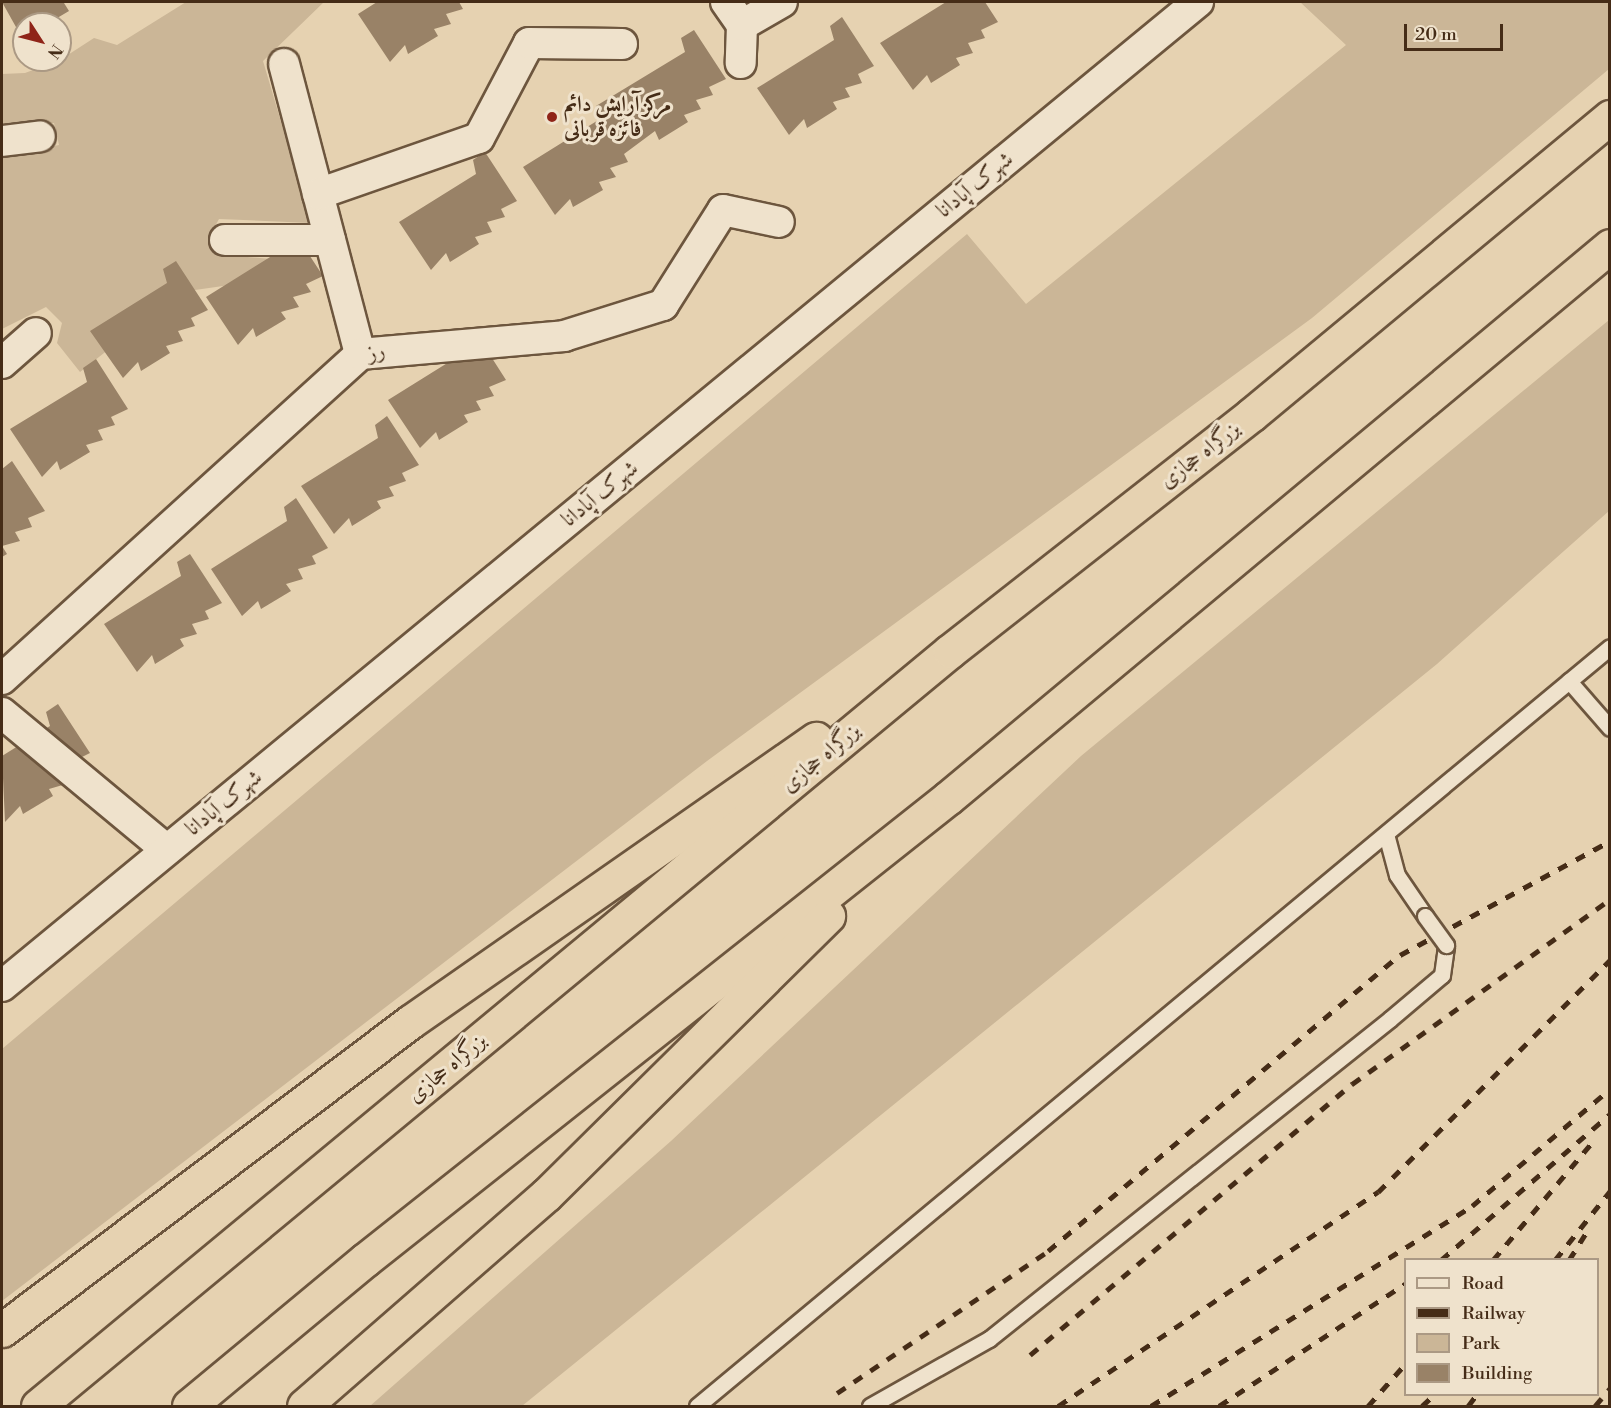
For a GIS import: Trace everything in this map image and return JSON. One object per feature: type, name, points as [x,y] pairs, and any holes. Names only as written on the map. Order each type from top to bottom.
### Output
[{"type":"highway","name":"بزرگراه حجازی","points":[[38,1407],[950,651],[1251,415],[1610,117]]},
{"type":"highway","points":[[189,1407],[365,1260],[948,798],[1610,246]]},
{"type":"highway","points":[[2,1330],[410,1022],[701,814],[950,651]]},
{"type":"highway","points":[[304,1407],[546,1194],[948,798]]},
{"type":"street","points":[[741,63],[734,13],[782,2]]},
{"type":"street","name":"شهرک آپادانا","points":[[2,986],[1198,2]]},
{"type":"street","points":[[318,194],[479,138],[529,43],[622,44]]},
{"type":"street","points":[[284,64],[360,354]]},
{"type":"street","points":[[2,141],[40,136]]},
{"type":"street","name":"رز","points":[[2,679],[360,354],[564,336],[663,305],[723,210],[779,222]]},
{"type":"street","points":[[225,240],[330,240]]},
{"type":"street","points":[[2,363],[36,333]]},
{"type":"street","points":[[2,713],[167,850]]},
{"type":"lane","points":[[697,1407],[1610,647]]},
{"type":"lane","points":[[1569,681],[1610,728]]},
{"type":"lane","points":[[870,1407],[990,1339],[1442,975],[1446,945],[1397,875],[1386,834]]},
{"type":"green space","points":[[186,2],[324,2],[263,61],[311,223],[219,219],[208,239],[223,255],[294,261],[251,282],[181,292],[80,372],[57,343],[62,323],[46,307],[2,329],[2,157],[59,145],[54,123],[2,124],[2,74],[72,72],[72,52],[94,38],[117,45]]},
{"type":"green space","points":[[1300,2],[1609,2],[1609,69],[1312,318],[707,761],[2,1301],[2,1049],[967,234],[1026,304],[1346,45]]},
{"type":"green space","points":[[1609,320],[1609,511],[1437,664],[522,1406],[370,1406],[671,1141],[1081,756]]},
{"type":"building","points":[[2,2],[69,2],[64,3],[69,11],[67,12],[12,12],[12,20]]},
{"type":"building","points":[[377,2],[459,2],[463,9],[446,14],[451,24],[434,29],[438,36],[408,54],[405,45],[390,62],[358,14]]},
{"type":"building","points":[[946,2],[985,2],[998,22],[981,30],[985,38],[968,43],[973,53],[956,58],[960,65],[931,83],[927,75],[913,90],[880,43]]},
{"type":"building","points":[[842,17],[874,66],[858,74],[862,83],[845,88],[850,97],[833,102],[837,109],[807,128],[804,119],[789,135],[757,88],[834,40],[830,26]]},
{"type":"building","points":[[694,30],[726,79],[709,87],[713,95],[696,100],[701,109],[684,115],[688,122],[659,140],[655,131],[624,154],[628,162],[610,168],[616,177],[599,182],[603,190],[573,207],[570,199],[555,215],[523,167],[600,119],[596,106],[685,52],[681,38]]},
{"type":"building","points":[[485,152],[517,201],[501,209],[505,217],[487,222],[492,232],[475,237],[479,244],[450,262],[446,253],[431,270],[399,222],[476,174],[473,160]]},
{"type":"building","points":[[291,227],[323,276],[306,284],[311,292],[293,297],[299,307],[281,312],[286,319],[256,337],[253,328],[238,345],[206,297],[283,249]]},
{"type":"building","points":[[176,261],[208,310],[191,318],[195,326],[178,331],[183,341],[166,346],[170,353],[141,371],[138,362],[123,378],[90,331],[167,283],[163,269]]},
{"type":"building","points":[[474,330],[506,380],[489,387],[494,396],[476,401],[481,410],[464,415],[468,422],[439,440],[436,432],[420,448],[388,400],[465,352]]},
{"type":"building","points":[[96,359],[128,409],[111,417],[115,425],[98,430],[103,440],[86,445],[90,452],[60,470],[57,461],[42,477],[10,429],[87,382],[83,368]]},
{"type":"building","points":[[387,416],[419,465],[402,473],[406,481],[389,487],[394,496],[377,501],[381,508],[352,526],[349,518],[334,534],[301,486],[378,438],[375,425]]},
{"type":"building","points":[[12,461],[45,511],[28,518],[32,527],[15,532],[20,541],[2,546],[2,469]]},
{"type":"building","points":[[296,498],[328,548],[312,556],[316,564],[298,569],[303,579],[286,584],[291,591],[261,609],[258,601],[242,616],[211,569],[287,521],[284,507]]},
{"type":"building","points":[[2,546],[7,554],[2,557]]},
{"type":"building","points":[[190,554],[222,603],[205,611],[209,619],[192,624],[197,634],[180,639],[184,646],[155,664],[152,655],[137,672],[104,624],[181,576],[177,562]]},
{"type":"building","points":[[58,704],[90,753],[74,761],[66,784],[49,789],[53,796],[23,814],[20,806],[5,822],[2,756],[50,726],[46,712]]},
{"type":"railway","points":[[837,1393],[1048,1251],[1400,955],[1610,841]]},
{"type":"railway","points":[[1030,1355],[1352,1084],[1610,899]]},
{"type":"railway","points":[[1058,1406],[1378,1192],[1610,960]]},
{"type":"railway","points":[[1151,1406],[1472,1206],[1610,1089]]},
{"type":"railway","points":[[1443,1258],[1610,1114]]},
{"type":"railway","points":[[1495,1258],[1594,1140]]},
{"type":"railway","points":[[1557,1258],[1610,1191]]},
{"type":"railway","points":[[1570,1258],[1590,1227]]},
{"type":"railway","points":[[1219,1406],[1404,1284]]},
{"type":"railway","points":[[1368,1406],[1404,1365]]},
{"type":"railway","points":[[1595,1406],[1610,1388]]},
{"type":"railway","points":[[1422,1406],[1433,1396]]},
{"type":"railway","points":[[1468,1406],[1476,1396]]},
{"type":"place","name":"مرکز آرایش دائم فائزه قربانی","points":[[552,117]]}]
